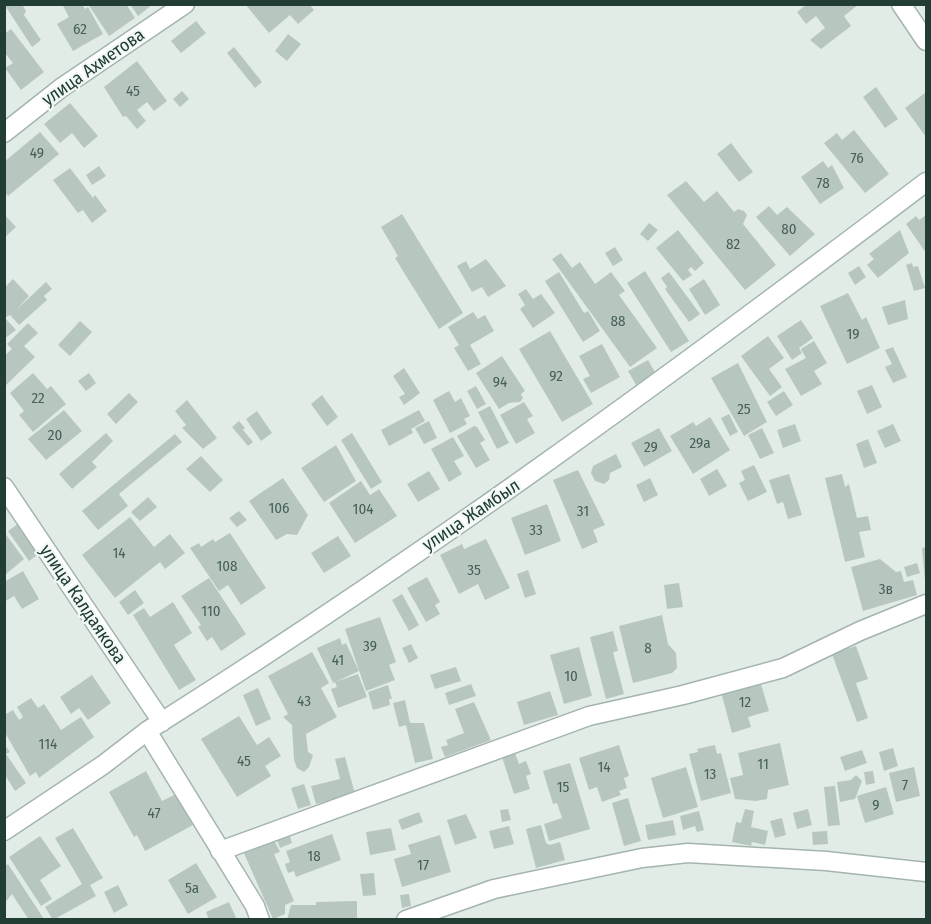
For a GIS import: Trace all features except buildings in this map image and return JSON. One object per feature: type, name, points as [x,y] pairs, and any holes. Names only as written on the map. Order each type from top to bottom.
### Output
[{"type":"street","name":"улица Ахметова","points":[[4,133],[61,88],[185,4]]},
{"type":"street","points":[[901,4],[927,41]]},
{"type":"street","name":"улица Жамбыл","points":[[4,831],[103,765],[155,726],[504,493],[712,345],[927,182]]},
{"type":"street","name":"улица Калдаякова","points":[[4,487],[155,726],[220,851],[255,906],[260,920]]},
{"type":"street","points":[[220,851],[590,716],[683,695],[783,668],[831,647],[860,631],[927,604]]},
{"type":"street","points":[[406,920],[494,889],[642,858],[687,854],[826,861],[927,872]]}]
